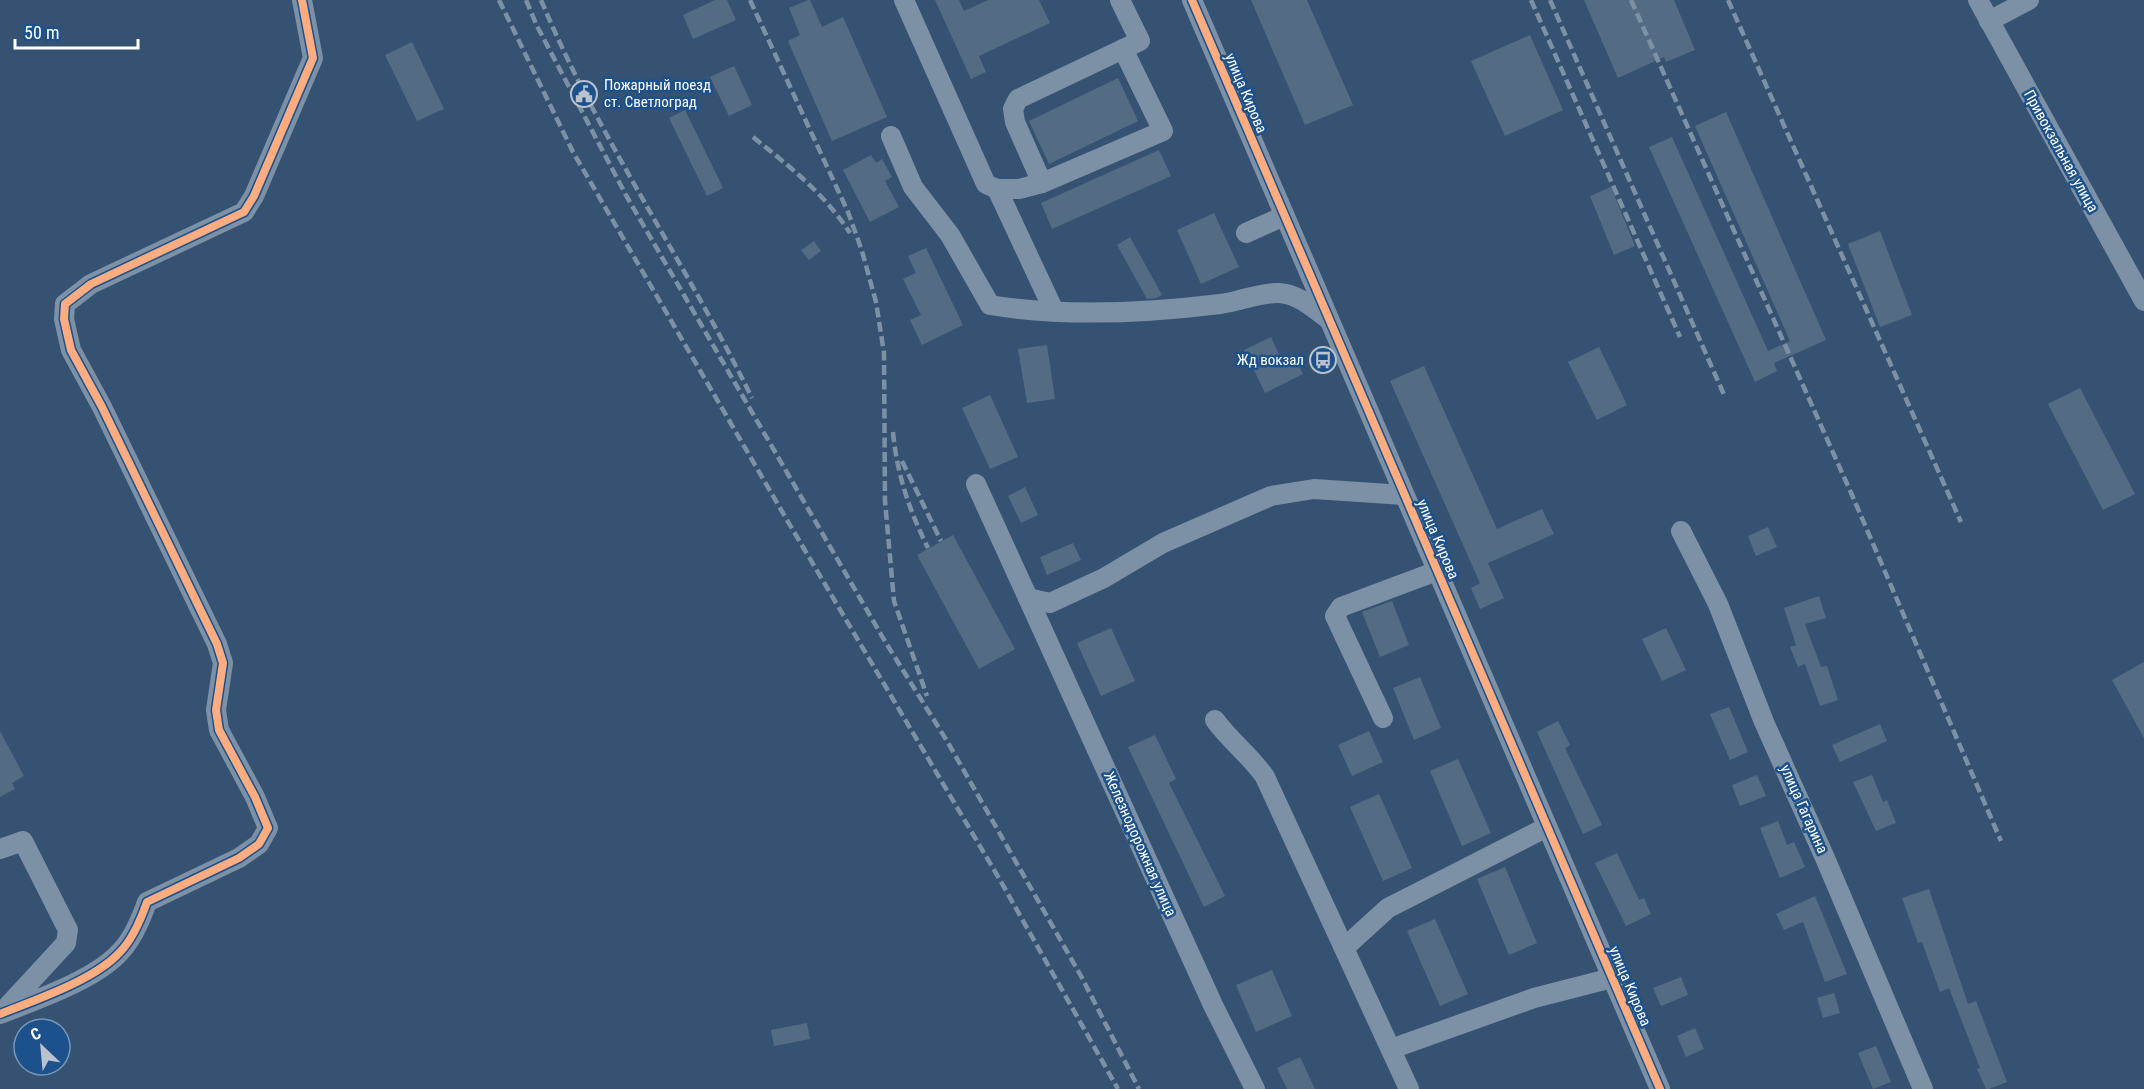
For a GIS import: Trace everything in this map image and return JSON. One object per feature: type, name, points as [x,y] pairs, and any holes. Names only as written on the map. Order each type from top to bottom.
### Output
[{"type":"street","points":[[0,1014],[88,976],[120,952],[141,920],[147,902],[239,858],[259,844],[268,828],[255,797],[219,730],[216,710],[223,663],[217,644],[102,407],[71,350],[65,304],[91,284],[244,212],[254,196],[313,58],[302,0]]},
{"type":"street","points":[[904,0],[986,184],[997,189],[1019,189],[1042,183],[1163,131],[1123,49]]},
{"type":"street","points":[[1042,183],[1015,122],[1013,109],[1018,99],[1053,80],[1140,41],[1120,0]]},
{"type":"street","name":"улица Кирова","points":[[1192,0],[1660,1089]]},
{"type":"street","name":"Привокзальная улица","points":[[1978,0],[2144,301]]},
{"type":"street","points":[[1989,21],[2029,0]]},
{"type":"street","points":[[891,136],[913,187],[950,235],[990,305],[1054,311],[1115,311],[1220,304],[1279,293],[1305,301],[1329,320]]},
{"type":"street","points":[[997,189],[1054,311]]},
{"type":"street","points":[[1246,233],[1284,216]]},
{"type":"street","name":"Железнодорожная улица","points":[[976,484],[1212,1005],[1255,1089]]},
{"type":"street","points":[[1028,598],[1050,603],[1104,578],[1163,543],[1271,496],[1314,489],[1404,495]]},
{"type":"street","name":"улица Гагарина","points":[[1681,531],[1719,604],[1764,722],[1821,847],[1923,1089]]},
{"type":"street","points":[[1383,718],[1335,616],[1341,607],[1437,571]]},
{"type":"street","points":[[1215,720],[1227,737],[1255,762],[1265,777],[1409,1089]]},
{"type":"street","points":[[1344,948],[1388,908],[1547,827]]},
{"type":"street","points":[[0,849],[23,842],[68,930],[66,943],[42,972],[0,1014]]},
{"type":"street","points":[[1391,1049],[1534,998],[1612,978]]},
{"type":"building","points":[[715,0],[727,0],[736,20],[693,39],[683,15]]},
{"type":"building","points":[[808,0],[822,27],[843,17],[887,117],[832,141],[788,41],[800,35],[789,8]]},
{"type":"building","points":[[935,0],[959,0],[964,11],[988,0],[1039,0],[1050,23],[979,56],[986,72],[971,79]]},
{"type":"building","points":[[1251,0],[1307,0],[1353,105],[1305,125]]},
{"type":"building","points":[[1584,0],[1674,0],[1695,50],[1666,62],[1664,57],[1618,78]]},
{"type":"building","points":[[1530,35],[1563,110],[1505,136],[1471,61]]},
{"type":"building","points":[[412,42],[444,109],[417,121],[385,55]]},
{"type":"building","points":[[734,66],[752,105],[729,116],[710,77]]},
{"type":"building","points":[[1118,78],[1138,121],[1049,164],[1029,121]]},
{"type":"building","points":[[685,110],[723,188],[707,196],[669,118]]},
{"type":"building","points":[[1726,112],[1826,340],[1774,363],[1777,371],[1755,382],[1649,147],[1672,137],[1768,351],[1790,341],[1695,126]]},
{"type":"building","points":[[1159,150],[1171,176],[1052,229],[1041,203]]},
{"type":"building","points":[[871,155],[876,163],[882,159],[892,177],[885,181],[899,207],[870,222],[843,170]]},
{"type":"building","points":[[1611,187],[1635,246],[1614,255],[1590,196]]},
{"type":"building","points":[[1214,213],[1239,267],[1201,284],[1177,230]]},
{"type":"building","points":[[1880,231],[1912,315],[1880,327],[1848,244]]},
{"type":"building","points":[[1130,237],[1162,295],[1156,298],[1147,299],[1117,245]]},
{"type":"building","points":[[814,241],[821,251],[809,260],[801,250]]},
{"type":"building","points":[[926,248],[963,325],[922,345],[910,320],[921,315],[903,279],[916,273],[908,256]]},
{"type":"building","points":[[1271,337],[1281,359],[1293,354],[1303,374],[1265,393],[1244,350]]},
{"type":"building","points":[[1047,345],[1055,399],[1027,403],[1018,349]]},
{"type":"building","points":[[1599,347],[1627,405],[1597,420],[1568,362]]},
{"type":"building","points":[[1424,366],[1497,529],[1542,509],[1554,534],[1488,563],[1504,598],[1480,609],[1471,588],[1480,583],[1390,381]]},
{"type":"building","points":[[2080,388],[2135,494],[2103,510],[2048,404]]},
{"type":"building","points":[[990,395],[1018,457],[990,469],[962,408]]},
{"type":"building","points":[[1025,487],[1038,515],[1021,523],[1008,496]]},
{"type":"building","points":[[1768,527],[1777,547],[1756,556],[1748,536]]},
{"type":"building","points":[[953,535],[1015,649],[979,669],[917,555]]},
{"type":"building","points":[[1073,543],[1081,560],[1047,575],[1040,557]]},
{"type":"building","points":[[1819,596],[1826,618],[1805,624],[1821,667],[1827,666],[1838,700],[1820,706],[1805,664],[1798,667],[1790,647],[1796,645],[1784,608]]},
{"type":"building","points":[[1392,601],[1409,645],[1380,657],[1362,612]]},
{"type":"building","points":[[1111,628],[1135,681],[1101,696],[1077,643]]},
{"type":"building","points":[[1666,628],[1686,670],[1662,681],[1642,639]]},
{"type":"building","points":[[2144,662],[2144,738],[2112,680]]},
{"type":"building","points":[[1420,677],[1441,728],[1414,740],[1393,688]]},
{"type":"building","points":[[1729,707],[1748,752],[1730,760],[1710,714]]},
{"type":"building","points":[[1558,721],[1570,745],[1565,748],[1602,825],[1583,834],[1537,732]]},
{"type":"building","points":[[1880,724],[1887,741],[1840,762],[1832,745]]},
{"type":"building","points":[[0,731],[24,776],[12,783],[15,789],[0,797]]},
{"type":"building","points":[[1369,731],[1383,762],[1352,776],[1338,745]]},
{"type":"building","points":[[1155,735],[1176,779],[1169,783],[1225,896],[1204,907],[1128,747]]},
{"type":"building","points":[[1458,759],[1491,833],[1462,846],[1430,771]]},
{"type":"building","points":[[1757,775],[1766,796],[1740,806],[1732,785]]},
{"type":"building","points":[[1872,775],[1883,802],[1887,800],[1896,823],[1876,831],[1853,782]]},
{"type":"building","points":[[1379,794],[1412,868],[1383,881],[1350,807]]},
{"type":"building","points":[[1778,821],[1787,845],[1794,842],[1805,867],[1780,878],[1760,828]]},
{"type":"building","points":[[1617,853],[1639,900],[1644,898],[1651,914],[1626,926],[1595,863]]},
{"type":"building","points":[[1505,867],[1537,943],[1509,955],[1477,879]]},
{"type":"building","points":[[1929,889],[1968,1004],[1976,1001],[2007,1082],[1989,1089],[1986,1089],[1977,1069],[1980,1068],[1949,988],[1940,992],[1922,942],[1918,943],[1902,898]]},
{"type":"building","points":[[1815,896],[1847,974],[1825,982],[1803,922],[1784,930],[1776,914]]},
{"type":"building","points":[[1435,919],[1468,994],[1440,1006],[1407,931]]},
{"type":"building","points":[[1272,970],[1292,1016],[1256,1032],[1236,985]]},
{"type":"building","points":[[1681,977],[1688,995],[1661,1006],[1653,988]]},
{"type":"building","points":[[1834,993],[1840,1013],[1823,1018],[1817,998]]},
{"type":"building","points":[[807,1023],[810,1039],[774,1046],[771,1030]]},
{"type":"building","points":[[1695,1028],[1704,1049],[1686,1057],[1677,1036]]},
{"type":"building","points":[[1876,1046],[1891,1082],[1873,1089],[1858,1053]]},
{"type":"building","points":[[1300,1057],[1315,1089],[1287,1089],[1277,1068]]},
{"type":"railway","points":[[499,0],[573,152],[1000,880],[1118,1089]]},
{"type":"railway","points":[[526,0],[537,26],[627,197],[886,643],[947,741],[1081,976],[1139,1089]]},
{"type":"railway","points":[[541,0],[589,102],[699,298],[752,398]]},
{"type":"railway","points":[[750,0],[848,212],[876,302],[884,353],[885,501],[894,601],[927,696]]},
{"type":"railway","points":[[1531,0],[1680,337]]},
{"type":"railway","points":[[1550,0],[1725,397]]},
{"type":"railway","points":[[1631,0],[1852,495],[2001,841]]},
{"type":"railway","points":[[1728,0],[1961,522]]},
{"type":"railway","points":[[753,137],[818,193],[850,233]]},
{"type":"railway","points":[[893,432],[897,462],[905,492],[928,548]]},
{"type":"railway","points":[[902,461],[941,541]]},
{"type":"cycle path","points":[[0,1014],[47,996],[96,972],[125,947],[147,902],[239,858],[259,844],[268,828],[255,797],[219,730],[216,710],[223,663],[217,644],[102,407],[71,350],[64,319],[65,304],[91,284],[244,212],[254,196],[313,58],[302,0]]},
{"type":"cycle path","points":[[1192,0],[1660,1089]]},
{"type":"place","name":"Пожарный поезд ст. Светлоград","points":[[584,94]]},
{"type":"place","name":"Жд вокзал","points":[[1323,360]]}]
